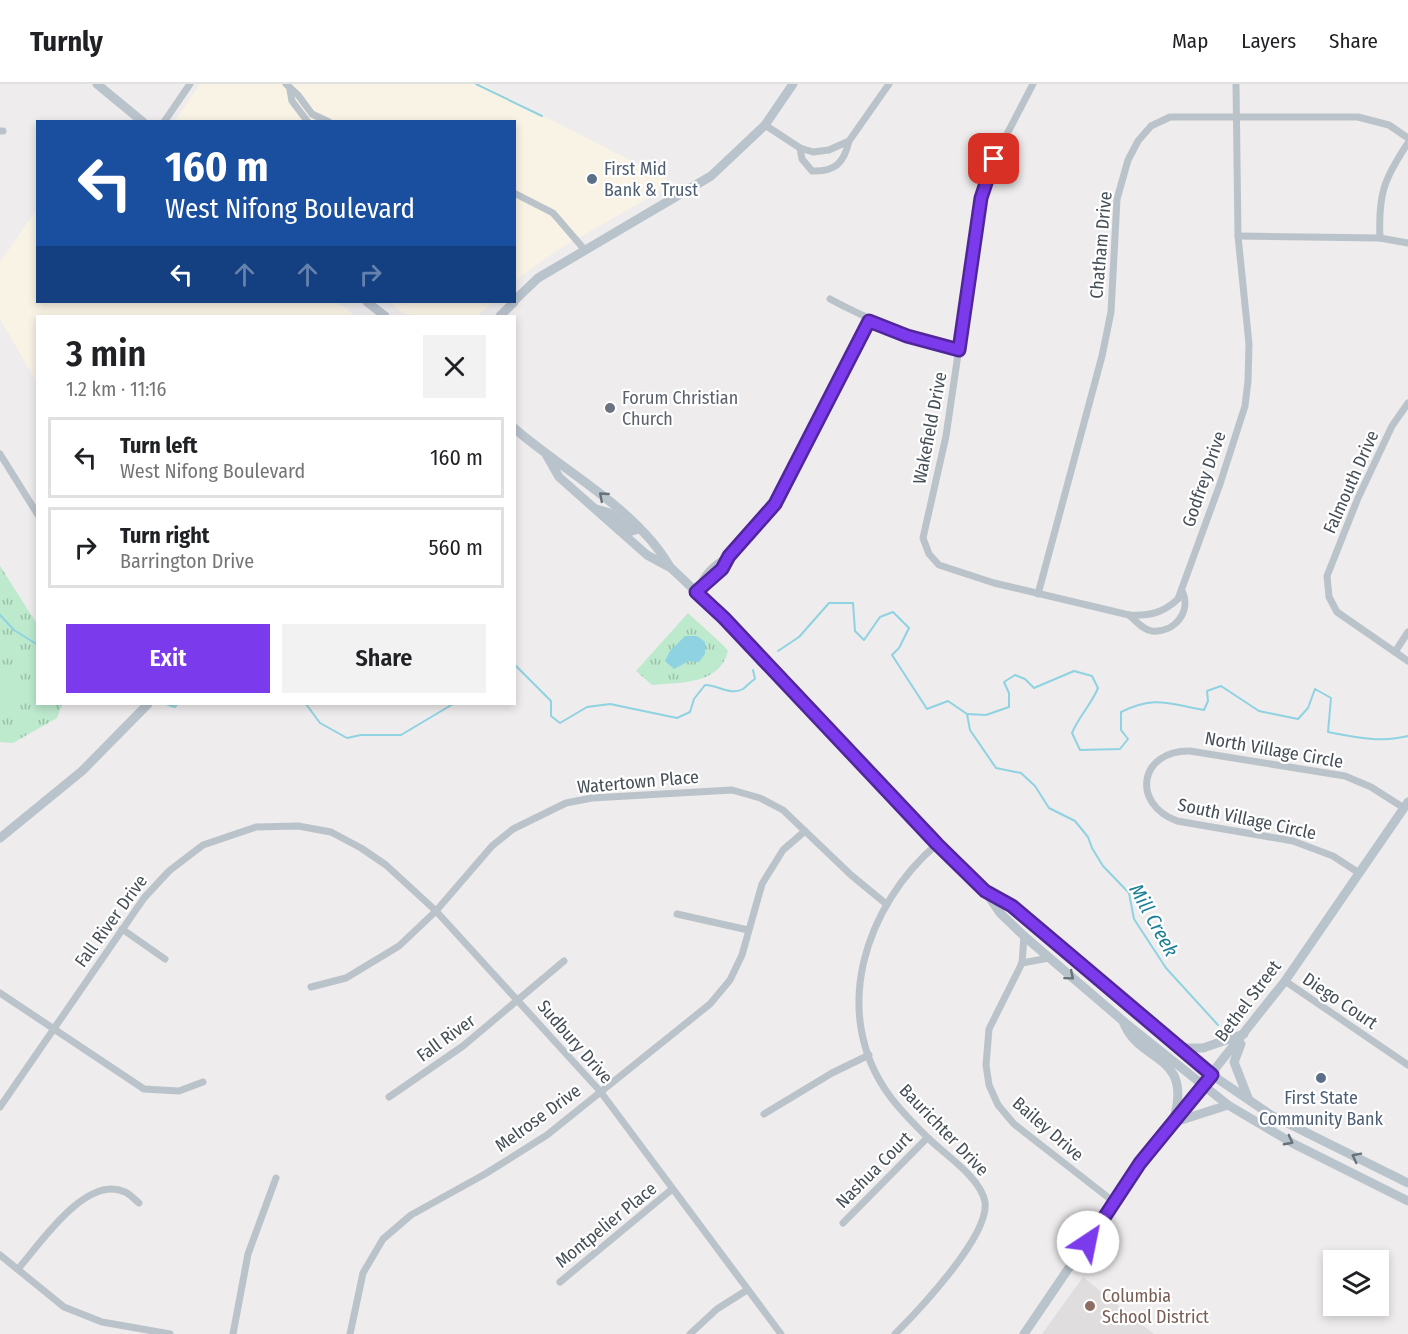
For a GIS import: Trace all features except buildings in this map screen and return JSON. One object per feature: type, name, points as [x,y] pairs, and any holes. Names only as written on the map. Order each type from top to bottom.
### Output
[{"type":"main road","points":[[97,84],[141,120]]},
{"type":"main road","points":[[516,299],[538,278],[711,176],[765,125],[793,84]]},
{"type":"main road","points":[[368,303],[384,315]]},
{"type":"main road","points":[[501,315],[512,303]]},
{"type":"main road","points":[[516,430],[547,456],[569,467],[659,548],[671,568],[760,655],[937,844],[985,891],[1000,913],[1049,958],[1228,1105],[1294,1144],[1408,1200]]},
{"type":"main road","points":[[547,456],[558,477],[647,555],[671,568]]},
{"type":"main road","points":[[593,508],[610,513],[632,531],[639,529]]},
{"type":"main road","points":[[0,838],[82,771],[146,705]]},
{"type":"main road","name":"Bethel Street","points":[[1024,1334],[1114,1202],[1173,1122],[1285,981],[1406,805]]},
{"type":"main road","points":[[985,891],[1012,906],[1212,1075],[1271,1115],[1408,1183]]},
{"type":"main road","points":[[1123,1021],[1127,1033],[1169,1067],[1177,1082],[1180,1098],[1173,1122]]},
{"type":"main road","points":[[1180,1048],[1203,1048],[1244,1034]]},
{"type":"main road","points":[[1244,1034],[1234,1062],[1249,1100]]},
{"type":"main road","points":[[1173,1122],[1218,1106],[1228,1105]]},
{"type":"street","points":[[165,120],[190,84]]},
{"type":"street","points":[[800,148],[802,159],[812,171],[825,172],[841,162],[849,141],[889,84]]},
{"type":"street","name":"Wakefield Drive","points":[[923,538],[946,436],[981,198],[1002,140],[1034,84]]},
{"type":"street","name":"Godfrey Drive","points":[[923,538],[929,555],[939,565],[994,583],[1038,594],[1129,615],[1145,616],[1166,610],[1178,598],[1245,406],[1249,344],[1238,236],[1236,84]]},
{"type":"street","points":[[288,87],[292,101],[306,120]]},
{"type":"street","points":[[288,87],[298,94],[312,114],[325,120]]},
{"type":"street","name":"Chatham Drive","points":[[1038,594],[1102,356],[1111,312],[1117,199],[1128,160],[1138,141],[1151,126],[1170,117],[1358,117],[1389,125],[1408,138]]},
{"type":"street","points":[[765,125],[800,148],[813,152],[829,150],[849,141]]},
{"type":"street","points":[[1380,238],[1379,206],[1385,183],[1389,172],[1408,143]]},
{"type":"street","points":[[516,194],[553,213],[584,249]]},
{"type":"street","points":[[1238,236],[1380,238],[1408,243]]},
{"type":"street","points":[[830,299],[869,321],[907,336],[959,350]]},
{"type":"street","points":[[696,592],[702,578],[715,564],[729,556],[762,521],[780,495],[869,321]]},
{"type":"street","name":"Falmouth Drive","points":[[1395,652],[1337,612],[1329,597],[1328,576],[1358,498],[1392,426],[1408,403]]},
{"type":"street","points":[[0,454],[36,512]]},
{"type":"street","points":[[1129,615],[1143,628],[1152,631],[1167,629],[1176,624],[1184,612],[1186,599],[1182,591]]},
{"type":"street","points":[[1408,632],[1395,652],[1408,661]]},
{"type":"street","name":"North Village Circle","points":[[1146,781],[1149,772],[1167,753],[1190,751],[1345,776],[1406,805]]},
{"type":"street","name":"South Village Circle","points":[[1146,781],[1150,801],[1165,817],[1293,841],[1333,856],[1359,873]]},
{"type":"street","name":"Watertown Place","points":[[310,987],[346,978],[399,946],[436,911],[492,846],[513,829],[566,803],[592,798],[732,790],[760,798],[783,810],[851,875],[885,903]]},
{"type":"street","name":"Sudbury Drive","points":[[298,826],[331,832],[361,848],[386,866],[436,911],[600,1091],[671,1190],[781,1334]]},
{"type":"street","name":"Fall River Drive","points":[[0,1107],[144,898],[169,871],[202,845],[256,827],[298,826]]},
{"type":"street","name":"Melrose Drive","points":[[350,1334],[363,1273],[383,1239],[411,1215],[485,1174],[548,1135],[710,1004],[730,980],[742,955],[762,884],[783,850],[805,831]]},
{"type":"street","name":"Baurichter Drive","points":[[895,1334],[972,1242],[983,1217],[985,1203],[974,1181],[927,1138],[888,1094],[868,1055],[859,1006],[864,957],[885,903],[923,856],[937,844]]},
{"type":"street","points":[[677,914],[748,930]]},
{"type":"street","points":[[122,929],[165,959]]},
{"type":"street","name":"Bailey Drive","points":[[1024,936],[1022,963],[989,1029],[986,1065],[989,1085],[998,1105],[1014,1124],[1114,1202]]},
{"type":"street","points":[[1022,963],[1049,958]]},
{"type":"street","name":"Fall River","points":[[389,1097],[463,1046],[564,961]]},
{"type":"street","name":"Diego Court","points":[[1285,981],[1408,1065]]},
{"type":"street","points":[[0,993],[144,1089],[179,1091],[203,1082]]},
{"type":"street","points":[[764,1114],[822,1078],[868,1055]]},
{"type":"street","name":"Nashua Court","points":[[843,1223],[927,1138]]},
{"type":"street","points":[[233,1334],[248,1254],[276,1178]]},
{"type":"street","name":"Montpelier Place","points":[[560,1282],[671,1190]]},
{"type":"street","points":[[18,1269],[74,1204],[96,1191],[124,1191],[140,1203]]},
{"type":"street","points":[[0,1255],[64,1307],[102,1322],[170,1334]]},
{"type":"street","points":[[690,1334],[717,1309],[747,1290]]},
{"type":"shaded area","points":[[200,84],[482,84],[674,183],[556,251],[516,280],[516,120],[175,120]]},
{"type":"shaded area","points":[[36,210],[36,303],[338,303],[354,315],[36,315],[36,381],[0,319],[0,262]]},
{"type":"shaded area","points":[[390,303],[491,303],[479,315],[406,315]]},
{"type":"shaded area","name":"Columbia School District","points":[[1083,1277],[1154,1334],[1042,1334]]},
{"type":"green space","points":[[0,566],[36,622],[36,705],[62,705],[57,718],[13,743],[0,742]]},
{"type":"green space","points":[[688,613],[728,651],[724,662],[708,676],[697,680],[652,685],[636,671]]},
{"type":"green space","points":[[6,674],[13,677],[18,687],[14,695],[0,701],[0,676]]},
{"type":"water","points":[[685,636],[697,636],[705,642],[705,654],[699,662],[689,661],[674,669],[665,661],[670,651]]},
{"type":"waterway","points":[[476,84],[542,116]]},
{"type":"waterway","name":"Mill Creek","points":[[778,651],[799,637],[829,603],[853,603],[855,631],[864,640],[880,617],[893,612],[909,628],[899,648],[892,655],[927,709],[948,701],[967,714],[970,730],[996,768],[1021,773],[1035,786],[1049,808],[1075,821],[1088,837],[1103,866],[1129,893],[1134,919],[1166,968],[1218,1025]]},
{"type":"waterway","name":"Mill Creek","points":[[0,615],[14,630],[36,644]]},
{"type":"waterway","name":"Mill Creek","points":[[516,666],[551,701],[551,716],[560,723],[587,707],[610,704],[677,718],[690,712],[694,699],[705,685],[738,691],[755,679],[753,670]]},
{"type":"waterway","points":[[967,714],[986,715],[1009,707],[1009,693],[1004,682],[1015,675],[1025,679],[1034,688],[1074,671],[1092,676],[1098,688],[1072,733],[1080,750],[1120,749],[1128,739],[1121,730],[1121,712],[1153,702],[1204,710],[1208,701],[1207,691],[1221,686],[1259,711],[1298,719],[1308,708],[1315,689],[1331,698],[1328,732],[1378,739],[1408,736]]},
{"type":"waterway","name":"Mill Creek","points":[[169,705],[175,707],[176,705]]},
{"type":"waterway","name":"Mill Creek","points":[[307,705],[320,723],[347,738],[361,735],[401,735],[451,705]]},
{"type":"place","name":"First Mid Bank & Trust","points":[[592,179]]},
{"type":"place","name":"Forum Christian Church","points":[[610,408]]},
{"type":"place","name":"First State Community Bank","points":[[1321,1078]]},
{"type":"place","name":"Columbia School District","points":[[1090,1306]]},
{"type":"route","points":[[994,159],[981,198],[959,350],[907,336],[869,321],[775,504],[729,556],[722,569],[696,592],[760,655],[937,844],[985,891],[1012,906],[1212,1075],[1140,1163],[1088,1242]]}]
